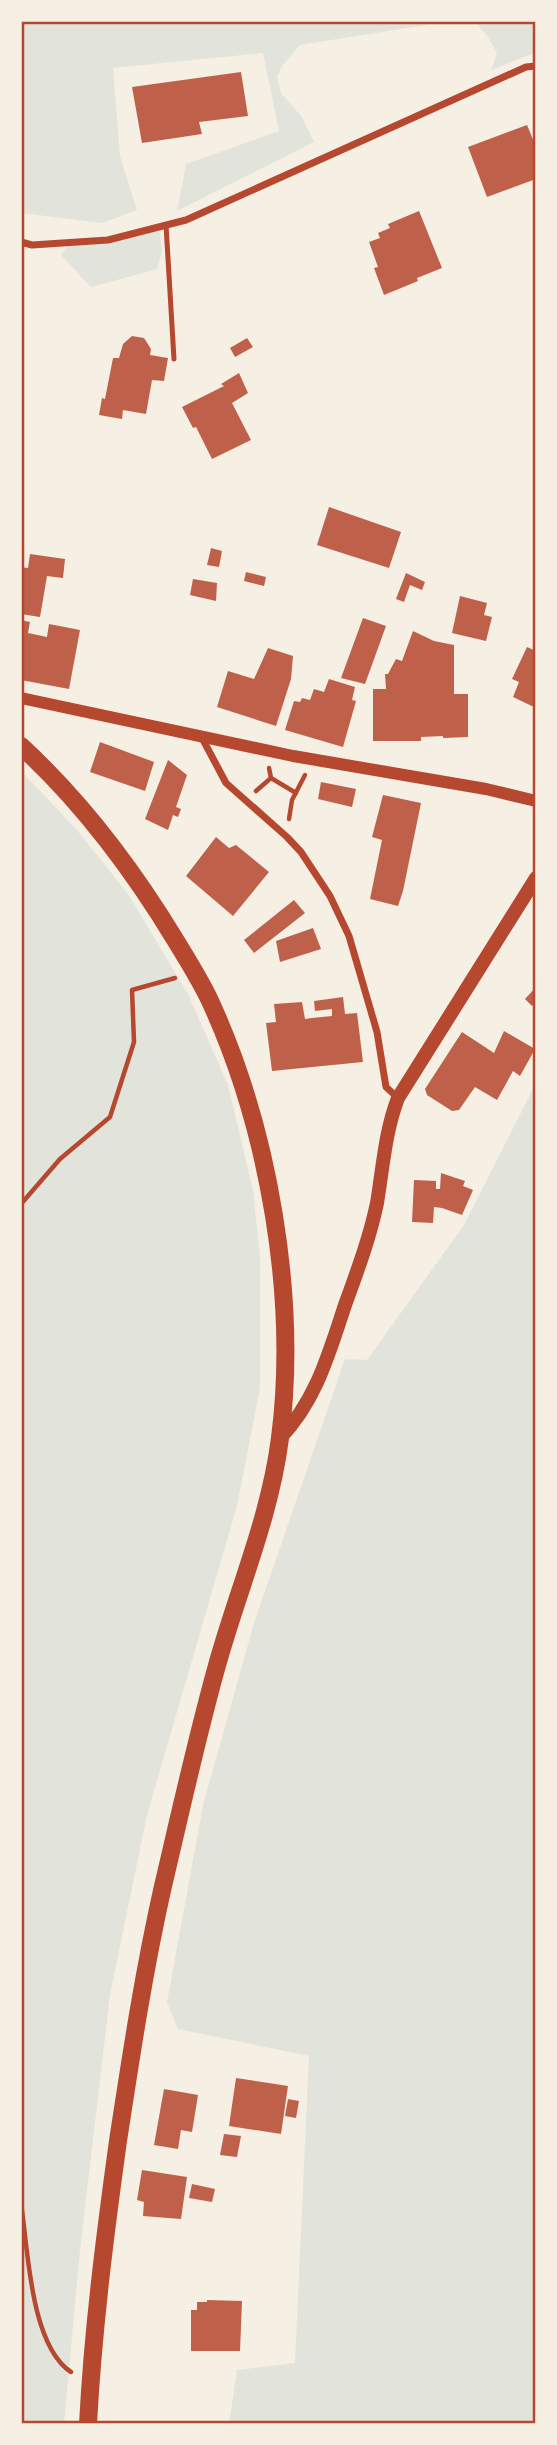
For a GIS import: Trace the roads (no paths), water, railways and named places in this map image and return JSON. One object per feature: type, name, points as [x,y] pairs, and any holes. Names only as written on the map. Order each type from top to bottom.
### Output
[{"type":"main road","points":[[21,746],[45,768],[136,878],[195,972],[211,1003],[252,1112],[275,1217],[284,1324],[280,1438],[259,1536],[216,1668],[162,1892],[129,2066],[103,2245],[88,2424]]},
{"type":"main road","points":[[280,1438],[303,1411],[317,1385],[355,1277],[376,1206],[389,1122],[398,1098],[536,878]]},
{"type":"street","points":[[21,242],[32,245],[108,240],[186,220],[526,67],[536,66]]},
{"type":"street","points":[[21,698],[313,760],[486,789],[536,801]]},
{"type":"street","points":[[201,735],[226,783],[301,852],[330,897],[349,936],[377,1032],[386,1087],[398,1098]]},
{"type":"lane","points":[[166,225],[174,359]]}]
